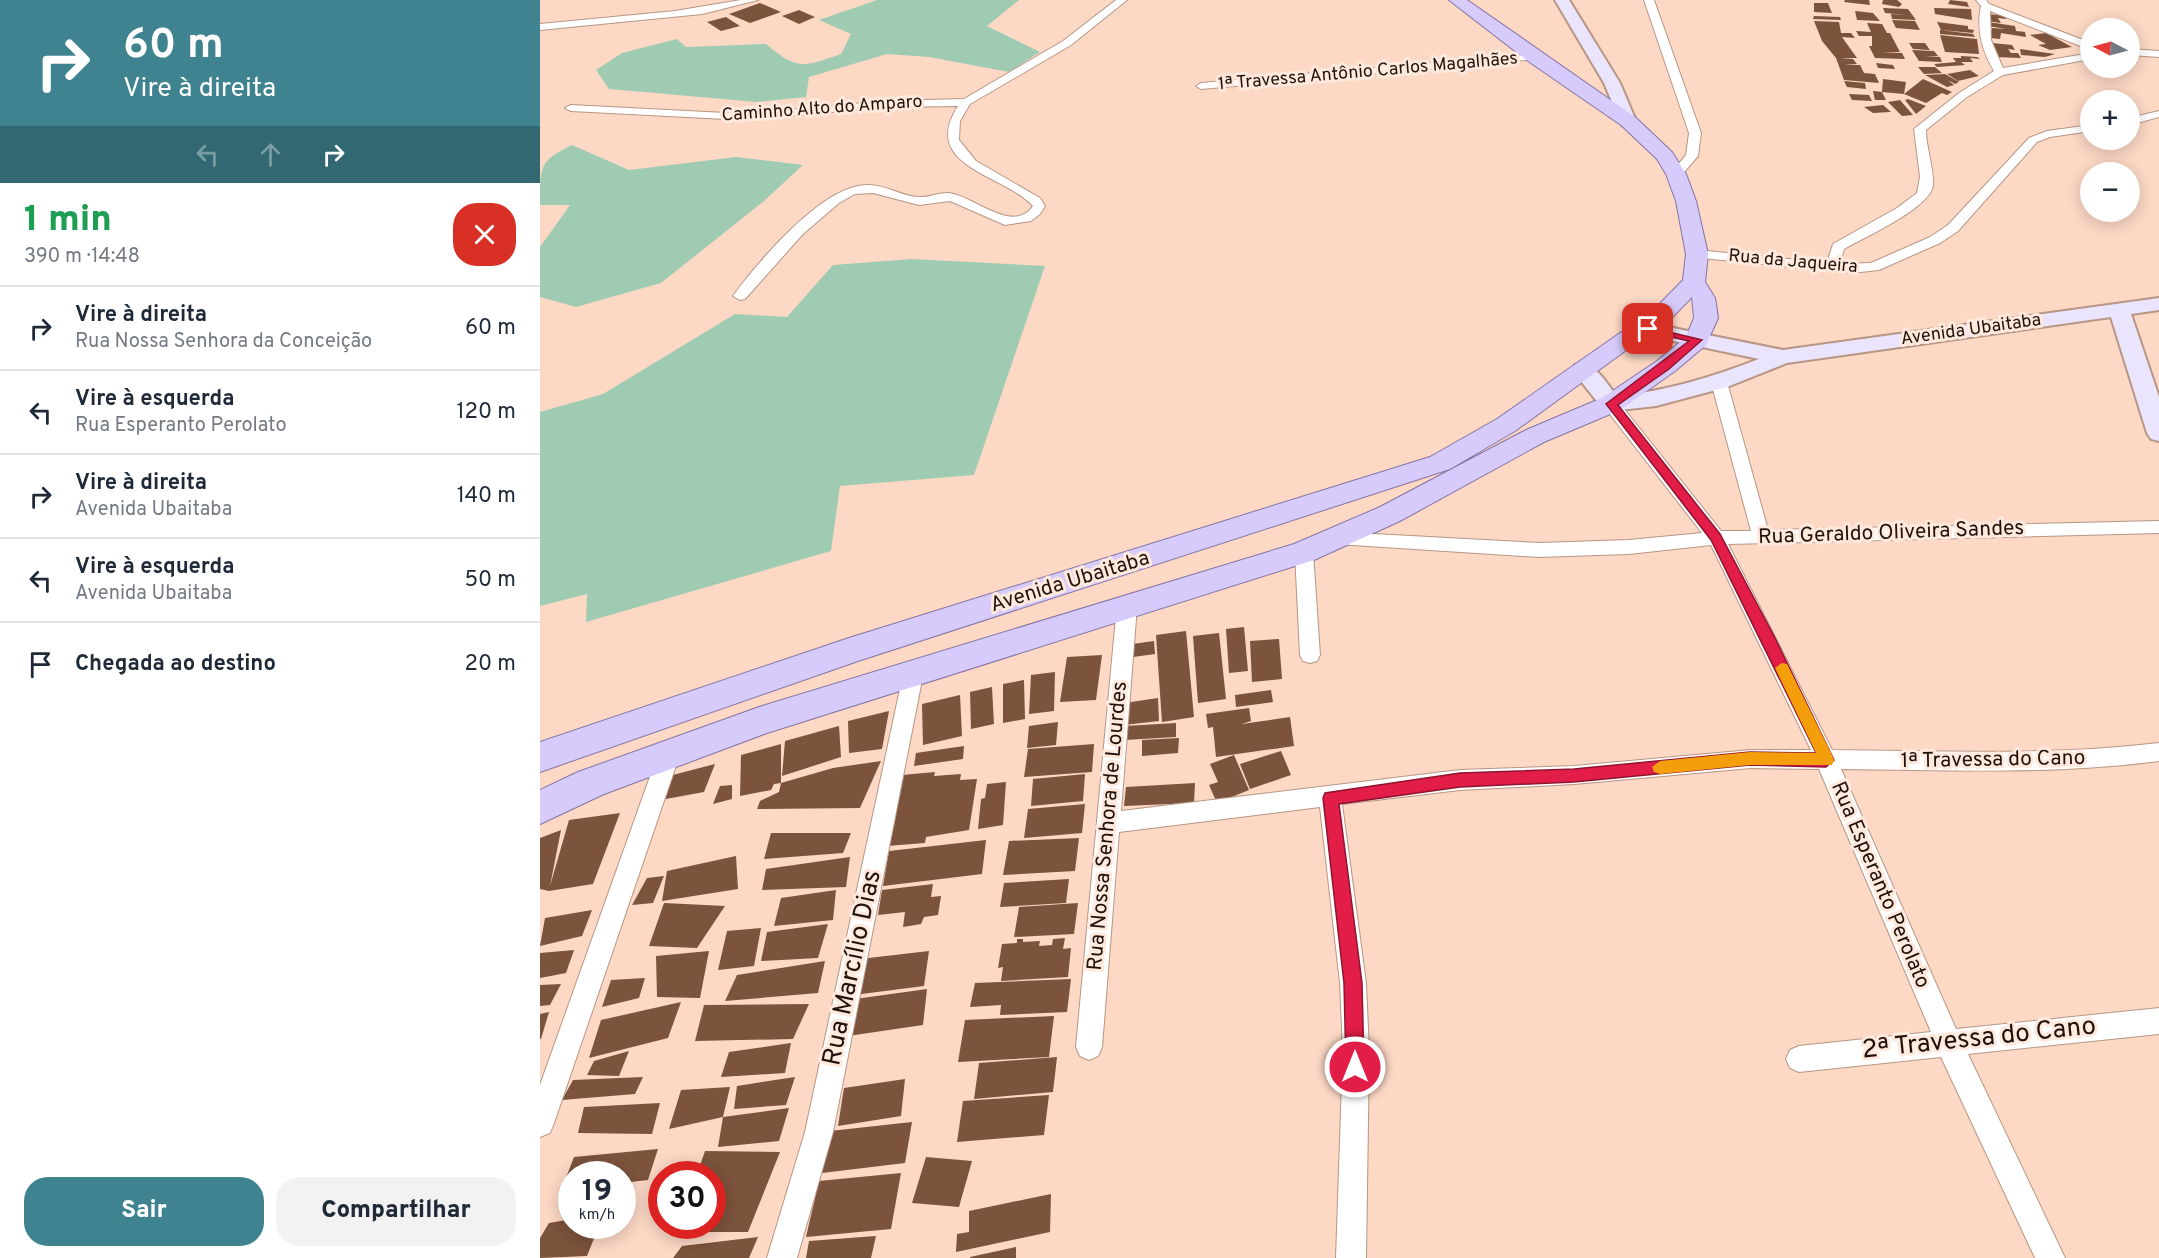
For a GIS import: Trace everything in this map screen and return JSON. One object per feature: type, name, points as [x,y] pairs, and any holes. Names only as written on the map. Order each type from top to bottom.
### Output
[{"type":"main road","points":[[1457,0],[1534,57],[1628,121],[1665,156],[1676,174],[1686,201],[1697,254],[1694,282],[1704,298],[1706,308],[1706,318],[1697,340]]},
{"type":"main road","points":[[1562,0],[1612,83],[1628,121]]},
{"type":"main road","points":[[1648,329],[1694,282]]},
{"type":"main road","name":"Avenida Ubaitaba","points":[[1611,404],[1656,399],[1719,382],[1783,357],[2159,304]]},
{"type":"main road","points":[[2119,310],[2159,433]]},
{"type":"main road","name":"Avenida Ubaitaba","points":[[540,757],[849,651],[1440,463],[1506,425],[1628,338],[1648,329],[1783,357]]},
{"type":"main road","name":"Avenida Ubaitaba","points":[[540,808],[591,783],[762,720],[1304,552],[1390,514],[1535,436],[1611,404],[1666,366],[1697,340]]},
{"type":"main road","points":[[1583,370],[1611,404]]},
{"type":"street","points":[[687,0],[701,11]]},
{"type":"street","points":[[540,27],[599,18],[714,10],[753,0]]},
{"type":"street","points":[[740,296],[816,215],[833,199],[849,190],[863,187],[877,189],[920,201],[948,196],[962,200],[988,216],[1005,222],[1019,220],[1038,209],[1036,201],[972,164],[960,152],[953,140],[954,121],[966,102],[1067,43],[1122,0]]},
{"type":"street","points":[[1649,0],[1695,133],[1692,156],[1676,174]]},
{"type":"street","points":[[2000,72],[1986,43],[1984,3],[2080,42]]},
{"type":"street","points":[[2140,53],[2159,54]]},
{"type":"street","name":"1ª Travessa Antônio Carlos Magalhães","points":[[1201,87],[1534,57]]},
{"type":"street","points":[[1832,267],[1838,247],[1908,208],[1923,196],[1927,178],[1919,146],[1920,129],[1963,95],[2000,72],[2080,58]]},
{"type":"street","name":"Caminho Alto do Amparo","points":[[571,108],[745,117],[885,104],[966,102]]},
{"type":"street","points":[[2140,119],[2159,114]]},
{"type":"street","name":"Rua da Jaqueira","points":[[1697,254],[1832,267],[1874,267],[1935,240],[1953,228],[2033,140],[2047,134],[2080,130]]},
{"type":"street","points":[[1719,382],[1761,537]]},
{"type":"street","name":"Rua Esperanto Perolato","points":[[1611,404],[1716,538],[1767,636],[1826,760],[1948,1042],[2050,1258]]},
{"type":"street","name":"Rua Geraldo Oliveira Sandes","points":[[1337,538],[1539,550],[1629,547],[1716,538],[2159,527]]},
{"type":"street","points":[[1304,552],[1306,620],[1310,655]]},
{"type":"street","name":"Rua Nossa Senhora de Lourdes","points":[[1089,1047],[1127,606]]},
{"type":"street","name":"Rua Marcílio Dias","points":[[782,1258],[819,1132],[913,675]]},
{"type":"street","name":"1ª Travessa do Cano","points":[[1108,823],[1330,798],[1460,780],[1574,775],[1750,759],[2021,761],[2119,758],[2159,752]]},
{"type":"street","points":[[540,1123],[669,754]]},
{"type":"street","points":[[1330,798],[1353,983],[1356,1051],[1351,1258]]},
{"type":"street","name":"2ª Travessa do Cano","points":[[1799,1059],[2159,1021]]},
{"type":"green space","points":[[877,0],[1019,0],[987,26],[1040,52],[1009,72],[929,57],[887,54],[809,77],[806,97],[757,102],[609,89],[596,70],[622,53],[677,39],[686,47],[766,44],[786,59],[794,62],[809,64],[818,62],[841,54],[851,34],[819,20]]},
{"type":"green space","points":[[572,145],[629,170],[736,157],[803,165],[764,201],[661,283],[576,307],[540,297],[540,247],[570,205],[540,205],[540,181],[548,160]]},
{"type":"green space","points":[[911,259],[1045,266],[974,475],[840,486],[831,551],[586,622],[587,594],[540,606],[540,412],[603,394],[735,314],[787,317],[833,265]]},
{"type":"building","points":[[1845,0],[1869,0],[1870,5],[1844,2]]},
{"type":"building","points":[[1883,0],[1897,0],[1902,4],[1899,7],[1882,4]]},
{"type":"building","points":[[1950,0],[1967,2],[1969,7],[1948,4]]},
{"type":"building","points":[[760,3],[781,12],[750,23],[729,14]]},
{"type":"building","points":[[1814,3],[1828,3],[1832,13],[1814,12]]},
{"type":"building","points":[[1883,8],[1908,9],[1916,20],[1892,19],[1891,14],[1907,15],[1885,13]]},
{"type":"building","points":[[1934,8],[1971,9],[1972,20],[1935,14]]},
{"type":"building","points":[[799,10],[815,17],[799,24],[782,16]]},
{"type":"building","points":[[1855,11],[1873,13],[1880,21],[1857,20]]},
{"type":"building","points":[[1989,14],[2006,16],[2006,19],[1998,18],[2001,23],[1987,21]]},
{"type":"building","points":[[1814,16],[1840,17],[1841,20],[1813,19]]},
{"type":"building","points":[[726,17],[740,26],[721,31],[707,22]]},
{"type":"building","points":[[1892,20],[1915,21],[1920,30],[1896,28]]},
{"type":"building","points":[[1814,21],[1839,22],[1841,33],[1851,33],[1855,38],[1842,37],[1857,58],[1840,58],[1853,59],[1857,64],[1844,65],[1860,65],[1864,73],[1875,74],[1879,83],[1844,80],[1836,58],[1822,41]]},
{"type":"building","points":[[1937,22],[1968,26],[1968,29],[1974,30],[1973,33],[1941,30]]},
{"type":"building","points":[[1988,22],[2015,26],[2016,31],[2025,32],[2026,37],[2001,33],[2000,39],[1990,38],[1992,28],[2006,29],[1988,26]]},
{"type":"building","points":[[1867,23],[1882,24],[1887,33],[1890,33],[1900,52],[1882,53],[1902,53],[1905,59],[1875,58],[1869,46],[1872,46],[1872,36],[1859,36],[1856,31],[1871,32]]},
{"type":"building","points":[[1940,30],[1973,34],[1975,37],[1940,34]]},
{"type":"building","points":[[2046,33],[2072,47],[2050,50],[2038,45],[2046,44],[2030,35]]},
{"type":"building","points":[[1940,35],[1977,39],[1979,54],[1945,52]]},
{"type":"building","points":[[1909,43],[1925,43],[1930,50],[1913,49]]},
{"type":"building","points":[[1992,43],[2012,45],[2015,50],[2008,49],[2011,53],[2018,53],[2021,58],[1996,57]]},
{"type":"building","points":[[2020,49],[2055,54],[2045,57],[2021,55]]},
{"type":"building","points":[[1912,50],[1934,51],[1938,56],[1925,56],[1940,57],[1942,62],[1919,61]]},
{"type":"building","points":[[1961,56],[1980,59],[1970,58],[1973,62],[1961,62],[1965,65],[1937,67],[1934,64],[1956,62],[1953,58],[1961,58]]},
{"type":"building","points":[[1876,63],[1893,65],[1895,69],[1878,68]]},
{"type":"building","points":[[1918,67],[1935,67],[1942,73],[1924,74]]},
{"type":"building","points":[[1970,70],[1979,76],[1958,81],[1947,74]]},
{"type":"building","points":[[1945,74],[1959,82],[1955,84],[1948,80],[1954,85],[1947,87],[1925,75]]},
{"type":"building","points":[[1883,79],[1906,82],[1904,94],[1882,92]]},
{"type":"building","points":[[1923,79],[1952,92],[1947,95],[1942,93],[1926,103],[1904,94]]},
{"type":"building","points":[[1844,81],[1865,83],[1866,89],[1847,87]]},
{"type":"building","points":[[1873,91],[1882,92],[1886,100],[1875,100]]},
{"type":"building","points":[[1849,94],[1869,95],[1872,101],[1852,100]]},
{"type":"building","points":[[1900,100],[1913,115],[1902,116],[1888,102]]},
{"type":"building","points":[[1905,100],[1926,106],[1916,114]]},
{"type":"building","points":[[1883,105],[1891,112],[1873,113],[1864,107]]},
{"type":"building","points":[[1244,627],[1248,671],[1229,673],[1226,629]]},
{"type":"building","points":[[1186,631],[1194,717],[1162,722],[1156,635]]},
{"type":"building","points":[[1219,633],[1226,699],[1198,703],[1193,636]]},
{"type":"building","points":[[1279,639],[1282,679],[1252,682],[1250,641]]},
{"type":"building","points":[[1154,641],[1155,654],[1133,657],[1132,644]]},
{"type":"building","points":[[1102,655],[1096,700],[1060,702],[1067,657]]},
{"type":"building","points":[[1055,672],[1054,711],[1029,714],[1031,675]]},
{"type":"building","points":[[1024,680],[1025,719],[1003,723],[1003,684]]},
{"type":"building","points":[[992,687],[994,724],[971,729],[970,692]]},
{"type":"building","points":[[1271,690],[1273,702],[1236,707],[1235,695]]},
{"type":"building","points":[[960,695],[962,736],[923,745],[922,704]]},
{"type":"building","points":[[1158,698],[1159,721],[1124,725],[1124,703]]},
{"type":"building","points":[[1249,708],[1251,721],[1242,724],[1290,717],[1294,746],[1216,757],[1213,727],[1208,728],[1206,714]]},
{"type":"building","points":[[889,711],[882,749],[849,753],[848,721]]},
{"type":"building","points":[[1058,722],[1056,745],[1027,748],[1029,726]]},
{"type":"building","points":[[1176,723],[1176,737],[1125,740],[1125,726]]},
{"type":"building","points":[[839,726],[841,757],[782,776],[785,741]]},
{"type":"building","points":[[1179,738],[1178,753],[1142,756],[1142,740]]},
{"type":"building","points":[[781,744],[781,783],[774,784],[771,790],[740,796],[741,755]]},
{"type":"building","points":[[1094,744],[1092,772],[1024,777],[1028,749]]},
{"type":"building","points":[[964,746],[963,759],[914,766],[916,753]]},
{"type":"building","points":[[1281,751],[1291,775],[1250,789],[1240,764]]},
{"type":"building","points":[[1234,755],[1249,790],[1217,803],[1209,785],[1218,782],[1210,764]]},
{"type":"building","points":[[881,761],[860,808],[757,809],[760,801],[779,792],[781,783],[833,768]]},
{"type":"building","points":[[715,764],[704,792],[655,801],[669,776]]},
{"type":"building","points":[[935,772],[934,776],[961,774],[960,780],[977,779],[969,830],[926,837],[925,843],[887,846],[902,775]]},
{"type":"building","points":[[1085,774],[1083,801],[1031,806],[1033,779]]},
{"type":"building","points":[[1006,782],[1003,825],[978,829],[981,799],[985,798],[987,784]]},
{"type":"building","points":[[1195,783],[1194,803],[1124,806],[1126,787]]},
{"type":"building","points":[[732,785],[732,799],[713,804],[720,786]]},
{"type":"building","points":[[1085,804],[1082,833],[1024,838],[1028,809]]},
{"type":"building","points":[[620,813],[593,884],[549,891],[540,889],[540,838],[561,830],[550,886],[569,820]]},
{"type":"building","points":[[771,833],[851,833],[843,853],[764,859]]},
{"type":"building","points":[[1079,838],[1075,871],[1003,875],[1009,841]]},
{"type":"building","points":[[986,840],[982,874],[883,886],[889,851]]},
{"type":"building","points":[[736,856],[738,889],[662,901],[667,871]]},
{"type":"building","points":[[850,857],[846,887],[762,890],[766,869]]},
{"type":"building","points":[[664,876],[653,903],[632,905],[647,878]]},
{"type":"building","points":[[1069,879],[1066,903],[1000,907],[1004,883]]},
{"type":"building","points":[[933,884],[931,897],[941,896],[938,915],[924,917],[921,924],[903,927],[905,912],[878,915],[882,890]]},
{"type":"building","points":[[836,890],[833,920],[774,926],[781,898]]},
{"type":"building","points":[[664,903],[725,906],[697,948],[649,946]]},
{"type":"building","points":[[1078,903],[1074,934],[1014,937],[1019,907]]},
{"type":"building","points":[[592,910],[582,936],[540,946],[545,918]]},
{"type":"building","points":[[828,924],[818,958],[761,961],[767,932]]},
{"type":"building","points":[[761,928],[754,966],[718,970],[727,931]]},
{"type":"building","points":[[1065,938],[1063,949],[1071,948],[1068,977],[1001,981],[1003,967],[998,968],[1002,944],[1017,943],[1017,939],[1023,939],[1023,942],[1040,941],[1039,946],[1052,945],[1053,939]]},
{"type":"building","points":[[574,950],[566,973],[540,978],[540,953]]},
{"type":"building","points":[[709,951],[700,998],[657,997],[656,956]]},
{"type":"building","points":[[929,951],[924,986],[854,995],[860,959]]},
{"type":"building","points":[[825,961],[818,993],[725,1001],[737,975]]},
{"type":"building","points":[[645,978],[639,998],[602,1007],[611,980]]},
{"type":"building","points":[[1071,979],[1067,1012],[1000,1015],[1001,1005],[970,1007],[975,983]]},
{"type":"building","points":[[561,984],[550,1005],[540,1006],[540,985]]},
{"type":"building","points":[[927,989],[923,1025],[848,1036],[855,999]]},
{"type":"building","points":[[681,1002],[668,1038],[589,1058],[601,1020]]},
{"type":"building","points":[[809,1004],[793,1039],[695,1041],[704,1005]]},
{"type":"building","points":[[549,1012],[541,1039],[540,1039],[540,1014]]},
{"type":"building","points":[[1054,1016],[1049,1057],[958,1062],[965,1020]]},
{"type":"building","points":[[791,1043],[785,1073],[721,1077],[729,1052]]},
{"type":"building","points":[[629,1051],[619,1076],[587,1075],[594,1061]]},
{"type":"building","points":[[1057,1057],[1053,1092],[974,1099],[979,1063]]},
{"type":"building","points":[[643,1077],[635,1094],[562,1100],[573,1080]]},
{"type":"building","points":[[795,1077],[786,1105],[734,1109],[737,1086]]},
{"type":"building","points":[[905,1079],[901,1116],[838,1126],[844,1088]]},
{"type":"building","points":[[730,1087],[723,1117],[669,1129],[681,1090]]},
{"type":"building","points":[[1049,1095],[1044,1135],[957,1142],[963,1101]]},
{"type":"building","points":[[660,1103],[652,1134],[578,1133],[584,1107]]},
{"type":"building","points":[[789,1108],[779,1141],[718,1147],[723,1117]]},
{"type":"building","points":[[912,1122],[905,1163],[822,1173],[830,1131]]},
{"type":"building","points":[[658,1149],[654,1161],[648,1161],[648,1180],[636,1181],[636,1161],[572,1161],[574,1157]]},
{"type":"building","points":[[705,1151],[780,1152],[748,1232],[726,1232],[726,1161],[702,1161]]},
{"type":"building","points":[[926,1157],[972,1161],[959,1207],[912,1203]]},
{"type":"building","points":[[901,1173],[891,1229],[806,1237],[819,1181]]},
{"type":"building","points":[[1051,1194],[1050,1232],[956,1252],[957,1234],[969,1232],[969,1211]]},
{"type":"building","points":[[558,1221],[558,1239],[594,1239],[587,1256],[540,1258],[540,1238],[549,1223]]},
{"type":"building","points":[[876,1236],[871,1258],[806,1258],[809,1241]]},
{"type":"building","points":[[758,1237],[749,1258],[673,1258],[682,1246]]},
{"type":"building","points":[[1016,1247],[1016,1258],[970,1258],[970,1257]]},
{"type":"slow traffic","points":[[1660,767],[1750,759],[1826,760],[1782,668]]},
{"type":"route","points":[[1355,1067],[1353,983],[1330,798],[1460,780],[1574,775],[1750,759],[1826,760],[1767,636],[1716,538],[1611,404],[1666,366],[1697,340],[1648,329]]}]
